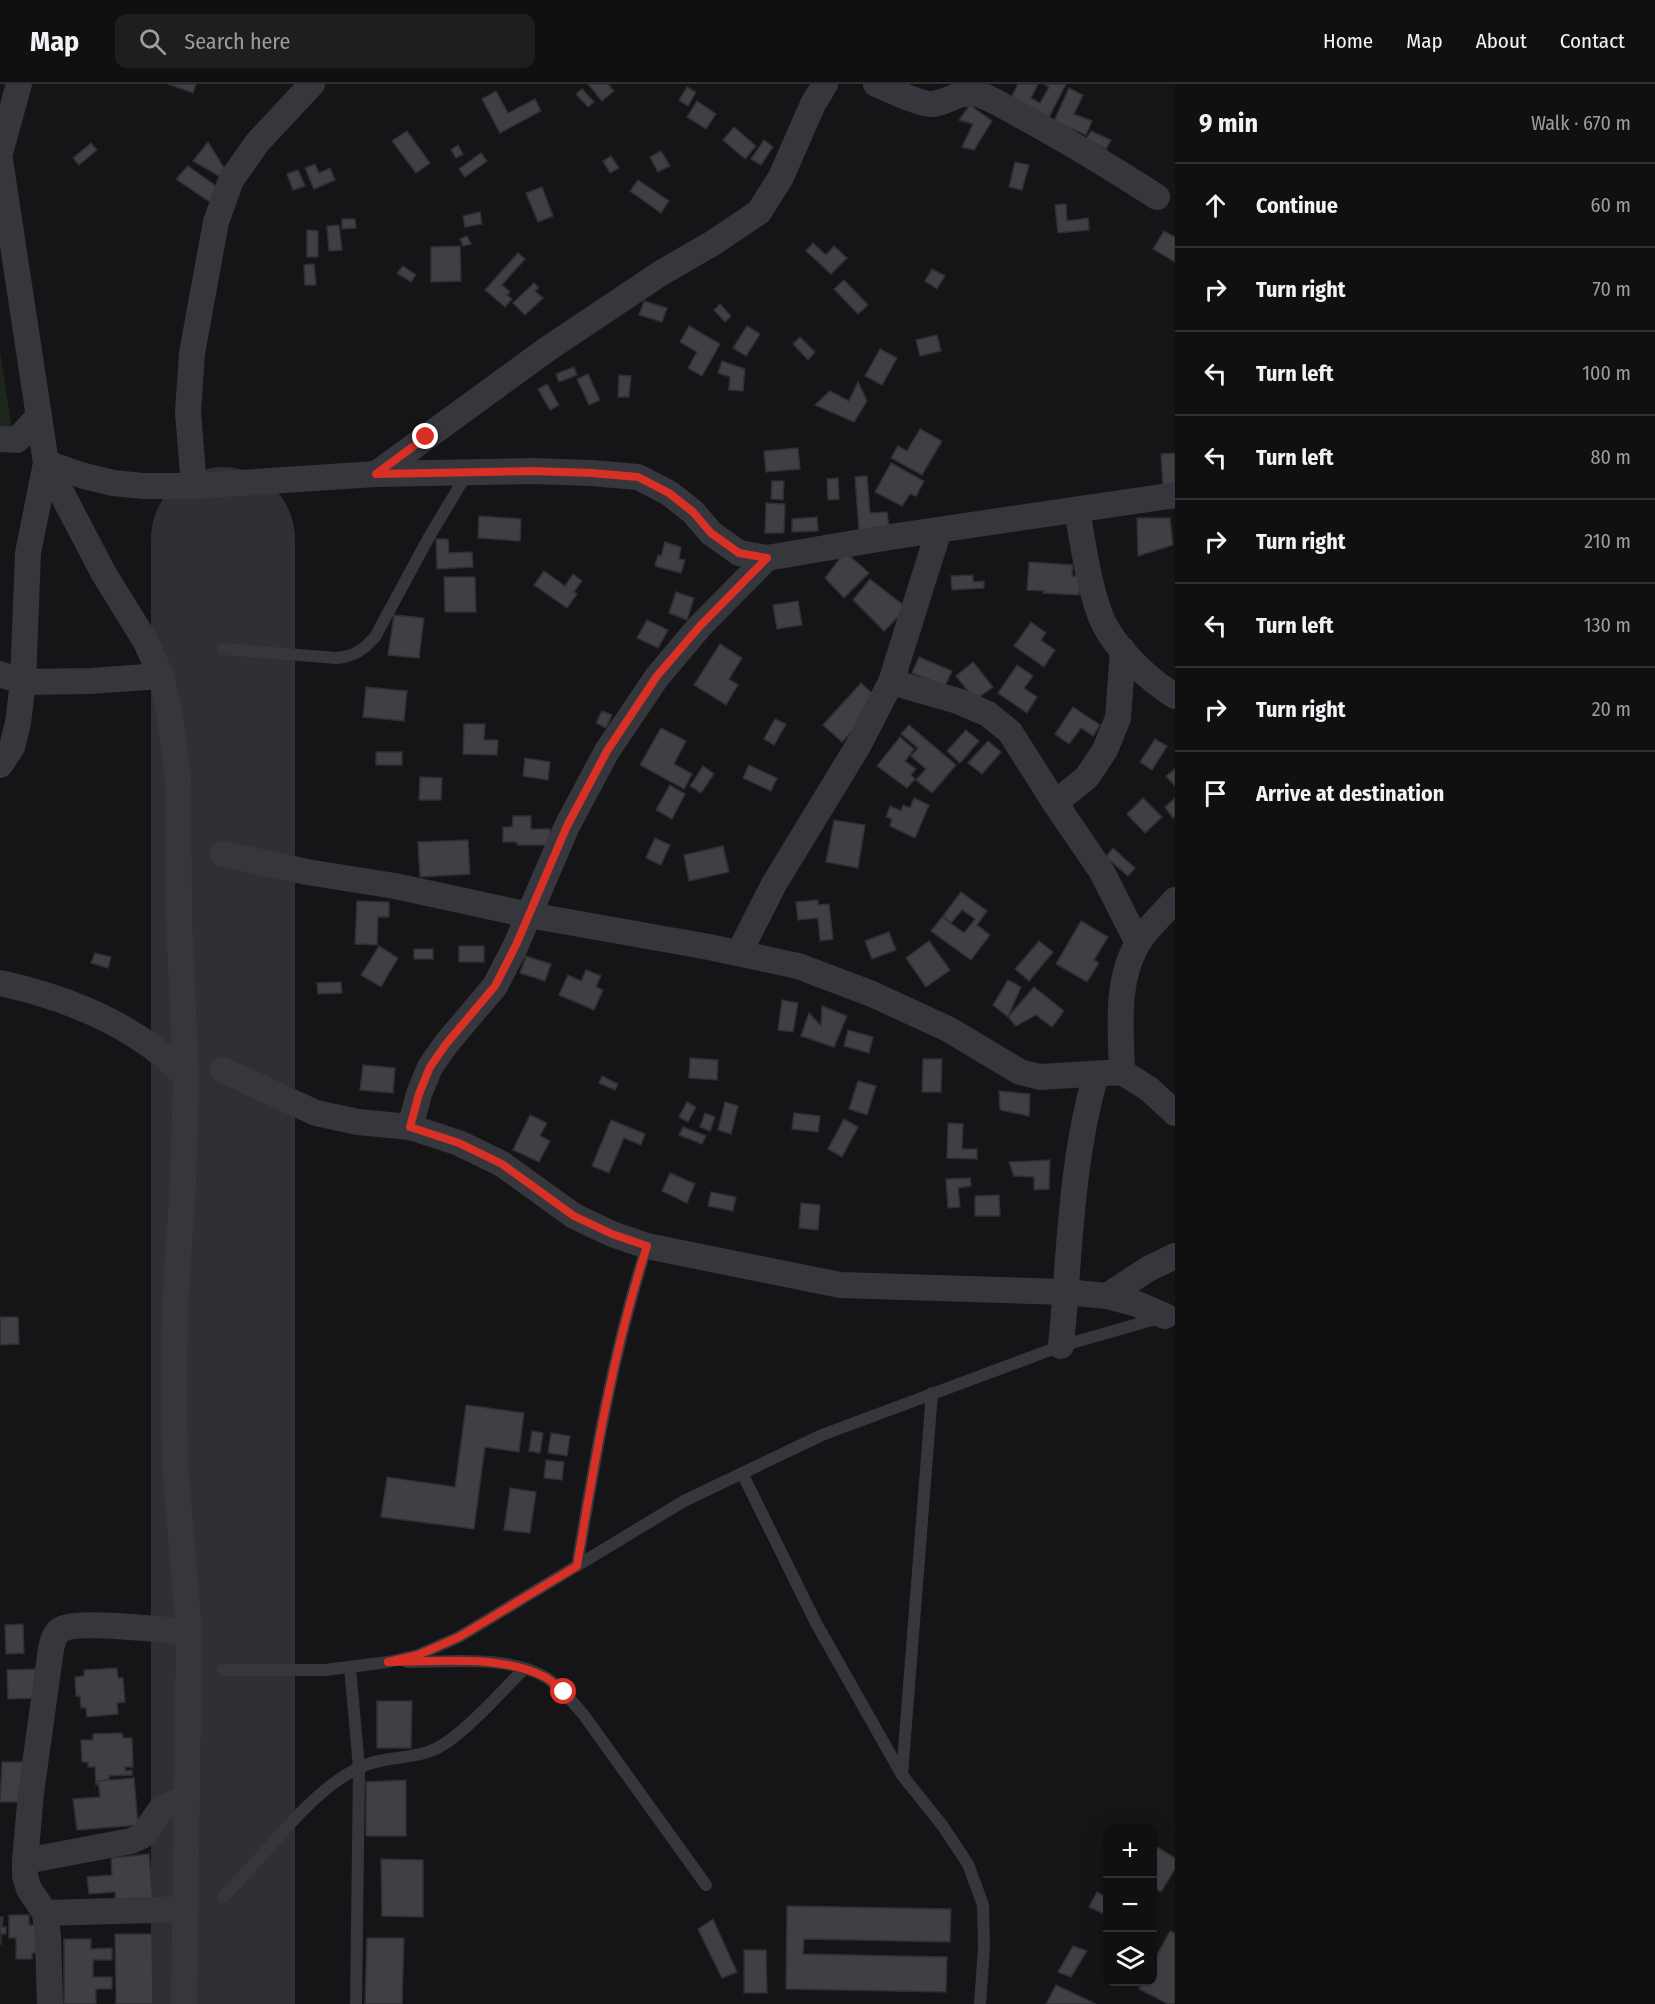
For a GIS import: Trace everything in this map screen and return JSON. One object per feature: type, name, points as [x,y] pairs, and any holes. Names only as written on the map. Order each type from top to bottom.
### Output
[{"type":"street","points":[[0,153],[19,84]]},
{"type":"street","points":[[194,486],[188,411],[192,353],[216,222],[231,180],[257,143],[310,84]]},
{"type":"street","points":[[376,474],[546,350],[661,273],[713,243],[759,212],[781,177],[813,104],[825,84]]},
{"type":"street","points":[[876,84],[922,103],[931,104],[953,96],[979,94],[1048,130],[1157,197]]},
{"type":"street","points":[[0,160],[45,456],[104,574],[146,642],[160,675],[169,711],[178,778],[179,919],[186,1077],[183,1183],[175,1306],[174,1389],[175,1464],[189,1632],[184,2004]]},
{"type":"street","points":[[8,440],[39,417]]},
{"type":"street","points":[[8,440],[84,476],[113,483],[194,486],[376,474],[468,472],[555,472],[638,477],[669,493],[693,512],[711,533],[739,553],[767,558],[1175,495]]},
{"type":"street","points":[[0,765],[12,747],[18,723],[11,678],[28,553],[45,456]]},
{"type":"street","points":[[1077,511],[1096,601],[1105,625],[1143,672],[1175,696]]},
{"type":"street","points":[[739,953],[774,884],[858,746],[891,682],[939,530]]},
{"type":"street","points":[[410,1127],[419,1094],[430,1067],[446,1044],[495,986],[529,915],[567,826],[607,751],[657,676],[700,626],[767,558]]},
{"type":"street","points":[[1054,803],[1087,777],[1105,750],[1118,718],[1123,650]]},
{"type":"street","points":[[11,678],[90,681],[160,675]]},
{"type":"street","points":[[891,682],[958,701],[988,714],[1010,732],[1054,803],[1102,872],[1138,943]]},
{"type":"street","points":[[223,854],[316,874],[395,886],[529,915],[798,966],[873,994],[948,1029],[1020,1072],[1040,1077],[1122,1072],[1149,1089],[1175,1113]]},
{"type":"street","points":[[1122,1072],[1121,1008],[1125,973],[1138,943],[1175,900]]},
{"type":"street","points":[[0,983],[53,997],[120,1027],[147,1041],[186,1077]]},
{"type":"street","points":[[223,1070],[316,1113],[358,1122],[410,1127],[459,1143],[502,1164],[574,1216],[612,1234],[647,1246],[840,1285],[1066,1292],[1107,1296],[1170,1316]]},
{"type":"street","points":[[1061,1346],[1076,1164],[1086,1109],[1096,1074]]},
{"type":"street","points":[[1107,1296],[1148,1269],[1175,1256]]},
{"type":"street","points":[[50,2004],[45,1912],[29,1889],[25,1861],[36,1751],[55,1634],[63,1628],[75,1626],[110,1626],[189,1632]]},
{"type":"street","points":[[25,1861],[131,1841],[142,1836],[160,1809],[187,1797]]},
{"type":"street","points":[[45,1912],[186,1909]]},
{"type":"lane","points":[[223,649],[337,658],[351,657],[364,650],[375,637],[429,537],[468,472]]},
{"type":"lane","points":[[577,1566],[611,1374],[632,1292],[647,1246]]},
{"type":"lane","points":[[223,1671],[325,1670],[388,1662],[418,1655],[459,1637],[684,1501],[822,1434],[1061,1346],[1170,1316]]},
{"type":"lane","points":[[902,1775],[932,1393]]},
{"type":"lane","points":[[742,1473],[816,1623],[902,1775],[942,1825],[968,1864],[983,1905],[984,1947],[980,2004]]},
{"type":"lane","points":[[388,1662],[497,1662],[547,1678],[564,1692],[584,1714],[706,1884]]},
{"type":"lane","points":[[350,1667],[359,1768],[356,2004]]},
{"type":"lane","points":[[223,1897],[251,1870],[298,1816],[334,1783],[359,1768],[381,1760],[408,1757],[434,1750],[455,1736],[524,1669]]},
{"type":"shaded area","points":[[0,351],[13,434],[0,430]]},
{"type":"shaded area","points":[[210,496],[256,500],[256,2004],[212,2004]]},
{"type":"building","points":[[168,84],[196,84],[193,93]]},
{"type":"building","points":[[588,84],[608,84],[614,91],[602,101]]},
{"type":"building","points":[[1018,84],[1038,84],[1031,98],[1040,103],[1049,87],[1044,84],[1066,84],[1046,123],[1008,104]]},
{"type":"building","points":[[687,87],[696,92],[688,106],[679,100]]},
{"type":"building","points":[[1069,88],[1083,95],[1074,114],[1092,121],[1086,135],[1054,121]]},
{"type":"building","points":[[582,89],[594,102],[588,107],[576,94]]},
{"type":"building","points":[[496,91],[508,113],[535,99],[541,111],[500,133],[482,99]]},
{"type":"building","points":[[697,101],[716,114],[706,129],[687,117]]},
{"type":"building","points":[[970,105],[992,121],[974,150],[962,147],[973,124],[959,120]]},
{"type":"building","points":[[734,127],[756,146],[745,159],[723,140]]},
{"type":"building","points":[[407,131],[430,163],[416,173],[392,141]]},
{"type":"building","points":[[1091,131],[1111,140],[1106,149],[1086,139]]},
{"type":"building","points":[[764,140],[773,147],[761,165],[751,159]]},
{"type":"building","points":[[208,142],[226,171],[224,179],[193,161]]},
{"type":"building","points":[[91,143],[97,150],[79,165],[73,158]]},
{"type":"building","points":[[458,145],[463,154],[456,158],[451,150]]},
{"type":"building","points":[[661,151],[670,166],[658,172],[650,157]]},
{"type":"building","points":[[481,153],[487,161],[465,177],[459,169]]},
{"type":"building","points":[[611,156],[619,168],[610,173],[603,161]]},
{"type":"building","points":[[1015,162],[1029,165],[1022,190],[1009,187]]},
{"type":"building","points":[[315,164],[319,173],[330,168],[335,180],[314,189],[305,168]]},
{"type":"building","points":[[188,166],[216,186],[210,202],[176,179]]},
{"type":"building","points":[[298,170],[305,186],[293,190],[287,174]]},
{"type":"building","points":[[638,180],[669,201],[661,213],[630,191]]},
{"type":"building","points":[[542,187],[553,216],[538,222],[526,193]]},
{"type":"building","points":[[1066,204],[1067,221],[1088,218],[1089,230],[1058,233],[1055,205]]},
{"type":"building","points":[[480,212],[482,224],[465,227],[463,216]]},
{"type":"building","points":[[342,219],[355,219],[356,228],[342,229]]},
{"type":"building","points":[[339,225],[342,250],[329,251],[327,226]]},
{"type":"building","points":[[307,230],[318,231],[318,257],[307,257]]},
{"type":"building","points":[[1164,231],[1175,237],[1175,262],[1153,249]]},
{"type":"building","points":[[467,236],[471,244],[463,246],[460,239]]},
{"type":"building","points":[[813,243],[826,255],[834,246],[847,258],[831,274],[806,251]]},
{"type":"building","points":[[460,246],[461,281],[431,282],[431,247]]},
{"type":"building","points":[[518,253],[525,259],[502,285],[510,292],[507,295],[512,299],[505,307],[485,290]]},
{"type":"building","points":[[314,264],[316,285],[305,285],[304,265]]},
{"type":"building","points":[[403,266],[416,275],[411,282],[397,273]]},
{"type":"building","points":[[932,269],[945,276],[937,289],[925,281]]},
{"type":"building","points":[[844,280],[868,305],[858,314],[834,289]]},
{"type":"building","points":[[534,283],[539,288],[535,291],[543,298],[525,315],[513,303]]},
{"type":"building","points":[[644,301],[667,308],[662,322],[639,315]]},
{"type":"building","points":[[720,304],[731,316],[725,322],[714,310]]},
{"type":"building","points":[[689,326],[720,344],[702,376],[688,368],[697,352],[680,342]]},
{"type":"building","points":[[747,326],[760,334],[746,356],[733,348]]},
{"type":"building","points":[[937,335],[941,351],[920,356],[916,340]]},
{"type":"building","points":[[800,337],[815,352],[808,360],[793,344]]},
{"type":"building","points":[[880,349],[897,358],[882,385],[865,376]]},
{"type":"building","points":[[722,361],[745,369],[743,391],[729,390],[730,377],[718,373]]},
{"type":"building","points":[[574,367],[577,375],[559,382],[556,374]]},
{"type":"building","points":[[588,374],[600,400],[589,405],[577,379]]},
{"type":"building","points":[[619,375],[631,376],[629,397],[618,397]]},
{"type":"building","points":[[858,382],[867,401],[854,422],[815,405],[830,391],[849,401]]},
{"type":"building","points":[[547,384],[559,405],[550,410],[538,389]]},
{"type":"building","points":[[920,429],[942,441],[922,475],[891,458],[898,446],[907,451]]},
{"type":"building","points":[[798,448],[800,469],[766,472],[764,451]]},
{"type":"building","points":[[1175,453],[1175,486],[1163,487],[1161,454]]},
{"type":"building","points":[[891,463],[924,481],[916,496],[910,494],[902,506],[875,492]]},
{"type":"building","points":[[867,476],[870,513],[887,512],[889,529],[859,531],[855,477]]},
{"type":"building","points":[[838,478],[839,499],[828,500],[827,479]]},
{"type":"building","points":[[772,481],[784,481],[783,500],[771,499]]},
{"type":"building","points":[[766,503],[785,504],[784,533],[765,533]]},
{"type":"building","points":[[479,516],[521,519],[520,541],[478,538]]},
{"type":"building","points":[[817,517],[818,531],[792,532],[792,519]]},
{"type":"building","points":[[1137,518],[1170,518],[1173,545],[1138,556]]},
{"type":"building","points":[[436,539],[448,539],[449,553],[472,552],[473,567],[437,569]]},
{"type":"building","points":[[665,542],[681,547],[679,559],[685,560],[681,573],[655,566]]},
{"type":"building","points":[[845,552],[869,573],[844,598],[825,578]]},
{"type":"building","points":[[1029,562],[1073,565],[1072,576],[1080,576],[1079,595],[1027,590]]},
{"type":"building","points":[[544,571],[565,586],[573,574],[582,581],[574,592],[577,594],[567,608],[534,585]]},
{"type":"building","points":[[973,575],[973,582],[984,581],[984,588],[952,590],[951,576]]},
{"type":"building","points":[[444,577],[475,577],[476,612],[445,612]]},
{"type":"building","points":[[870,579],[907,608],[884,631],[853,600]]},
{"type":"building","points":[[676,592],[694,598],[687,620],[669,613]]},
{"type":"building","points":[[798,601],[802,625],[777,629],[773,605]]},
{"type":"building","points":[[394,615],[424,618],[419,658],[388,655]]},
{"type":"building","points":[[647,620],[668,630],[658,648],[637,638]]},
{"type":"building","points":[[1031,622],[1046,633],[1041,640],[1055,650],[1044,667],[1014,646]]},
{"type":"building","points":[[720,644],[742,658],[729,679],[738,685],[726,705],[694,685]]},
{"type":"building","points":[[919,657],[952,671],[945,686],[912,673]]},
{"type":"building","points":[[973,662],[993,687],[975,700],[956,676]]},
{"type":"building","points":[[1017,665],[1033,676],[1024,688],[1037,697],[1027,713],[998,693]]},
{"type":"building","points":[[861,683],[875,696],[876,705],[842,742],[823,725]]},
{"type":"building","points":[[366,687],[407,691],[404,721],[363,717]]},
{"type":"building","points":[[1073,707],[1100,725],[1093,736],[1081,728],[1069,744],[1055,734]]},
{"type":"building","points":[[602,711],[612,715],[606,728],[596,723]]},
{"type":"building","points":[[775,719],[786,724],[774,745],[764,739]]},
{"type":"building","points":[[464,724],[485,724],[484,740],[498,740],[497,755],[463,754]]},
{"type":"building","points":[[909,725],[956,765],[932,793],[916,780],[926,769],[911,756],[918,748],[901,734]]},
{"type":"building","points":[[661,728],[686,741],[674,764],[692,774],[684,789],[640,765]]},
{"type":"building","points":[[966,730],[979,741],[960,763],[947,751]]},
{"type":"building","points":[[900,737],[914,749],[905,761],[916,769],[911,775],[915,779],[907,788],[877,766]]},
{"type":"building","points":[[1155,739],[1167,746],[1152,770],[1140,762]]},
{"type":"building","points":[[988,741],[1001,752],[982,774],[968,763]]},
{"type":"building","points":[[376,752],[402,752],[402,765],[376,765]]},
{"type":"building","points":[[525,758],[550,762],[548,780],[523,776]]},
{"type":"building","points":[[749,765],[777,778],[771,791],[743,778]]},
{"type":"building","points":[[703,766],[714,774],[701,793],[690,786]]},
{"type":"building","points":[[1175,769],[1175,786],[1166,776]]},
{"type":"building","points":[[420,777],[442,778],[441,800],[419,800]]},
{"type":"building","points":[[670,785],[685,794],[672,819],[656,810]]},
{"type":"building","points":[[914,798],[929,805],[915,838],[890,826],[892,819],[886,817],[890,806],[901,811],[903,805],[910,808]]},
{"type":"building","points":[[1143,798],[1162,817],[1145,833],[1127,814]]},
{"type":"building","points":[[1175,798],[1175,816],[1173,818],[1165,807]]},
{"type":"building","points":[[513,816],[531,816],[531,829],[550,829],[550,845],[517,845],[517,842],[503,842],[503,827],[512,827]]},
{"type":"building","points":[[834,820],[865,825],[858,868],[826,862]]},
{"type":"building","points":[[655,838],[670,845],[661,865],[646,858]]},
{"type":"building","points":[[468,840],[470,874],[420,877],[418,842]]},
{"type":"building","points":[[723,846],[729,872],[689,881],[684,855]]},
{"type":"building","points":[[1113,848],[1135,868],[1128,876],[1106,857]]},
{"type":"building","points":[[961,892],[987,911],[977,925],[990,935],[971,960],[931,931],[942,917],[964,933],[975,919],[962,910],[951,923],[943,916]]},
{"type":"building","points":[[818,900],[818,905],[829,904],[833,939],[820,941],[818,918],[798,920],[796,902]]},
{"type":"building","points":[[357,901],[389,902],[389,917],[378,917],[377,945],[355,944]]},
{"type":"building","points":[[1081,921],[1108,937],[1094,960],[1099,963],[1087,982],[1056,964]]},
{"type":"building","points":[[889,932],[896,950],[872,959],[865,941]]},
{"type":"building","points":[[929,941],[950,970],[926,987],[906,958]]},
{"type":"building","points":[[1039,941],[1053,952],[1029,981],[1015,969]]},
{"type":"building","points":[[379,946],[398,958],[381,987],[361,975]]},
{"type":"building","points":[[459,946],[484,946],[484,962],[459,962]]},
{"type":"building","points":[[414,949],[433,949],[433,959],[414,959]]},
{"type":"building","points":[[95,953],[111,957],[108,968],[91,963]]},
{"type":"building","points":[[526,956],[551,964],[545,981],[520,973]]},
{"type":"building","points":[[586,970],[601,976],[596,987],[603,990],[594,1010],[559,995],[568,975],[581,981]]},
{"type":"building","points":[[1008,980],[1021,987],[1008,1017],[993,1005]]},
{"type":"building","points":[[341,982],[342,993],[318,994],[317,983]]},
{"type":"building","points":[[1034,987],[1064,1011],[1052,1027],[1036,1015],[1016,1026],[1008,1017]]},
{"type":"building","points":[[782,1000],[798,1003],[793,1032],[778,1030]]},
{"type":"building","points":[[822,1006],[847,1016],[834,1047],[801,1036],[809,1013],[821,1026]]},
{"type":"building","points":[[848,1030],[873,1037],[869,1053],[844,1046]]},
{"type":"building","points":[[690,1058],[718,1060],[717,1080],[689,1078]]},
{"type":"building","points":[[923,1059],[942,1059],[941,1092],[922,1092]]},
{"type":"building","points":[[363,1065],[395,1068],[393,1093],[360,1090]]},
{"type":"building","points":[[602,1076],[618,1084],[615,1090],[599,1083]]},
{"type":"building","points":[[858,1081],[876,1086],[867,1115],[849,1109]]},
{"type":"building","points":[[999,1091],[1030,1094],[1029,1116],[1000,1110]]},
{"type":"building","points":[[687,1102],[696,1107],[688,1122],[679,1117]]},
{"type":"building","points":[[725,1102],[738,1106],[731,1134],[718,1130]]},
{"type":"building","points":[[705,1113],[715,1117],[710,1131],[700,1127]]},
{"type":"building","points":[[794,1113],[820,1116],[818,1132],[792,1129]]},
{"type":"building","points":[[530,1115],[547,1123],[540,1136],[550,1141],[539,1162],[513,1150]]},
{"type":"building","points":[[844,1119],[858,1127],[842,1157],[828,1149]]},
{"type":"building","points":[[611,1120],[645,1134],[641,1145],[624,1138],[609,1173],[592,1166]]},
{"type":"building","points":[[948,1123],[963,1124],[962,1149],[977,1149],[977,1159],[947,1158]]},
{"type":"building","points":[[683,1127],[706,1136],[702,1144],[679,1135]]},
{"type":"building","points":[[1050,1160],[1049,1189],[1034,1190],[1034,1177],[1014,1176],[1009,1162]]},
{"type":"building","points":[[670,1173],[695,1184],[687,1203],[662,1191]]},
{"type":"building","points":[[970,1178],[971,1186],[958,1188],[960,1207],[948,1208],[946,1179]]},
{"type":"building","points":[[711,1192],[736,1197],[733,1211],[708,1206]]},
{"type":"building","points":[[999,1195],[1000,1216],[975,1216],[975,1196]]},
{"type":"building","points":[[801,1203],[820,1205],[818,1230],[799,1228]]},
{"type":"building","points":[[0,1317],[18,1317],[19,1344],[0,1345]]},
{"type":"building","points":[[466,1405],[524,1413],[519,1452],[485,1447],[474,1529],[381,1517],[387,1477],[455,1487]]},
{"type":"building","points":[[532,1431],[543,1433],[540,1453],[529,1451]]},
{"type":"building","points":[[551,1433],[570,1436],[567,1456],[548,1453]]},
{"type":"building","points":[[546,1460],[564,1462],[562,1480],[544,1478]]},
{"type":"building","points":[[510,1488],[536,1492],[530,1533],[504,1530]]},
{"type":"building","points":[[23,1624],[24,1653],[6,1654],[5,1625]]},
{"type":"building","points":[[117,1668],[118,1678],[123,1678],[125,1702],[117,1703],[118,1714],[87,1717],[86,1708],[81,1708],[80,1696],[76,1696],[75,1677],[84,1676],[84,1670]]},
{"type":"building","points":[[35,1669],[36,1698],[8,1699],[7,1670]]},
{"type":"building","points":[[377,1701],[412,1701],[411,1748],[377,1748]]},
{"type":"building","points":[[122,1733],[123,1738],[132,1738],[133,1767],[125,1767],[126,1771],[132,1770],[132,1775],[109,1776],[109,1784],[96,1785],[95,1767],[88,1767],[88,1762],[82,1762],[81,1740],[93,1740],[93,1734]]},
{"type":"building","points":[[2,1762],[24,1762],[25,1802],[0,1802]]},
{"type":"building","points":[[134,1778],[138,1825],[77,1830],[73,1799],[100,1797],[98,1781]]},
{"type":"building","points":[[406,1780],[406,1836],[366,1836],[366,1782]]},
{"type":"building","points":[[1157,1847],[1175,1858],[1175,1869],[1161,1892],[1157,1889]]},
{"type":"building","points":[[149,1854],[153,1902],[116,1905],[115,1892],[89,1894],[87,1877],[112,1875],[111,1858]]},
{"type":"building","points":[[381,1859],[423,1860],[423,1917],[382,1916]]},
{"type":"building","points":[[1097,1892],[1103,1895],[1103,1914],[1089,1907]]},
{"type":"building","points":[[787,1906],[951,1909],[950,1942],[804,1939],[803,1954],[947,1957],[946,1992],[786,1989]]},
{"type":"building","points":[[9,1915],[29,1915],[29,1925],[36,1925],[37,1953],[32,1953],[32,1959],[16,1959],[16,1938],[9,1938]]},
{"type":"building","points":[[0,1917],[3,1917],[2,1927],[6,1927],[6,1934],[1,1934],[1,1945]]},
{"type":"building","points":[[713,1919],[737,1972],[722,1978],[698,1929]]},
{"type":"building","points":[[1170,1931],[1175,1933],[1175,2004],[1168,2004],[1139,1989],[1141,1986],[1157,1986],[1157,1955]]},
{"type":"building","points":[[115,1934],[152,1934],[153,2004],[116,2004]]},
{"type":"building","points":[[367,1938],[404,1938],[402,2004],[365,2004]]},
{"type":"building","points":[[64,1939],[91,1939],[91,1949],[112,1948],[112,1960],[93,1960],[93,1977],[112,1977],[112,1989],[96,1989],[96,2004],[64,2004]]},
{"type":"building","points":[[1073,1946],[1087,1951],[1071,1977],[1058,1972]]},
{"type":"building","points":[[744,1950],[766,1950],[767,1993],[744,1993]]},
{"type":"building","points":[[1056,1985],[1096,2004],[1046,2004]]},
{"type":"runway","points":[[223,539],[223,2004]]},
{"type":"route","points":[[426,437],[376,474],[532,471],[638,477],[669,493],[693,512],[711,533],[739,553],[767,558],[700,626],[657,676],[607,751],[567,826],[516,945],[495,986],[446,1044],[430,1067],[419,1094],[410,1127],[459,1143],[502,1164],[574,1216],[612,1234],[647,1246],[632,1292],[611,1374],[577,1566],[459,1637],[418,1655],[388,1662],[497,1662],[547,1678],[564,1692]]}]
